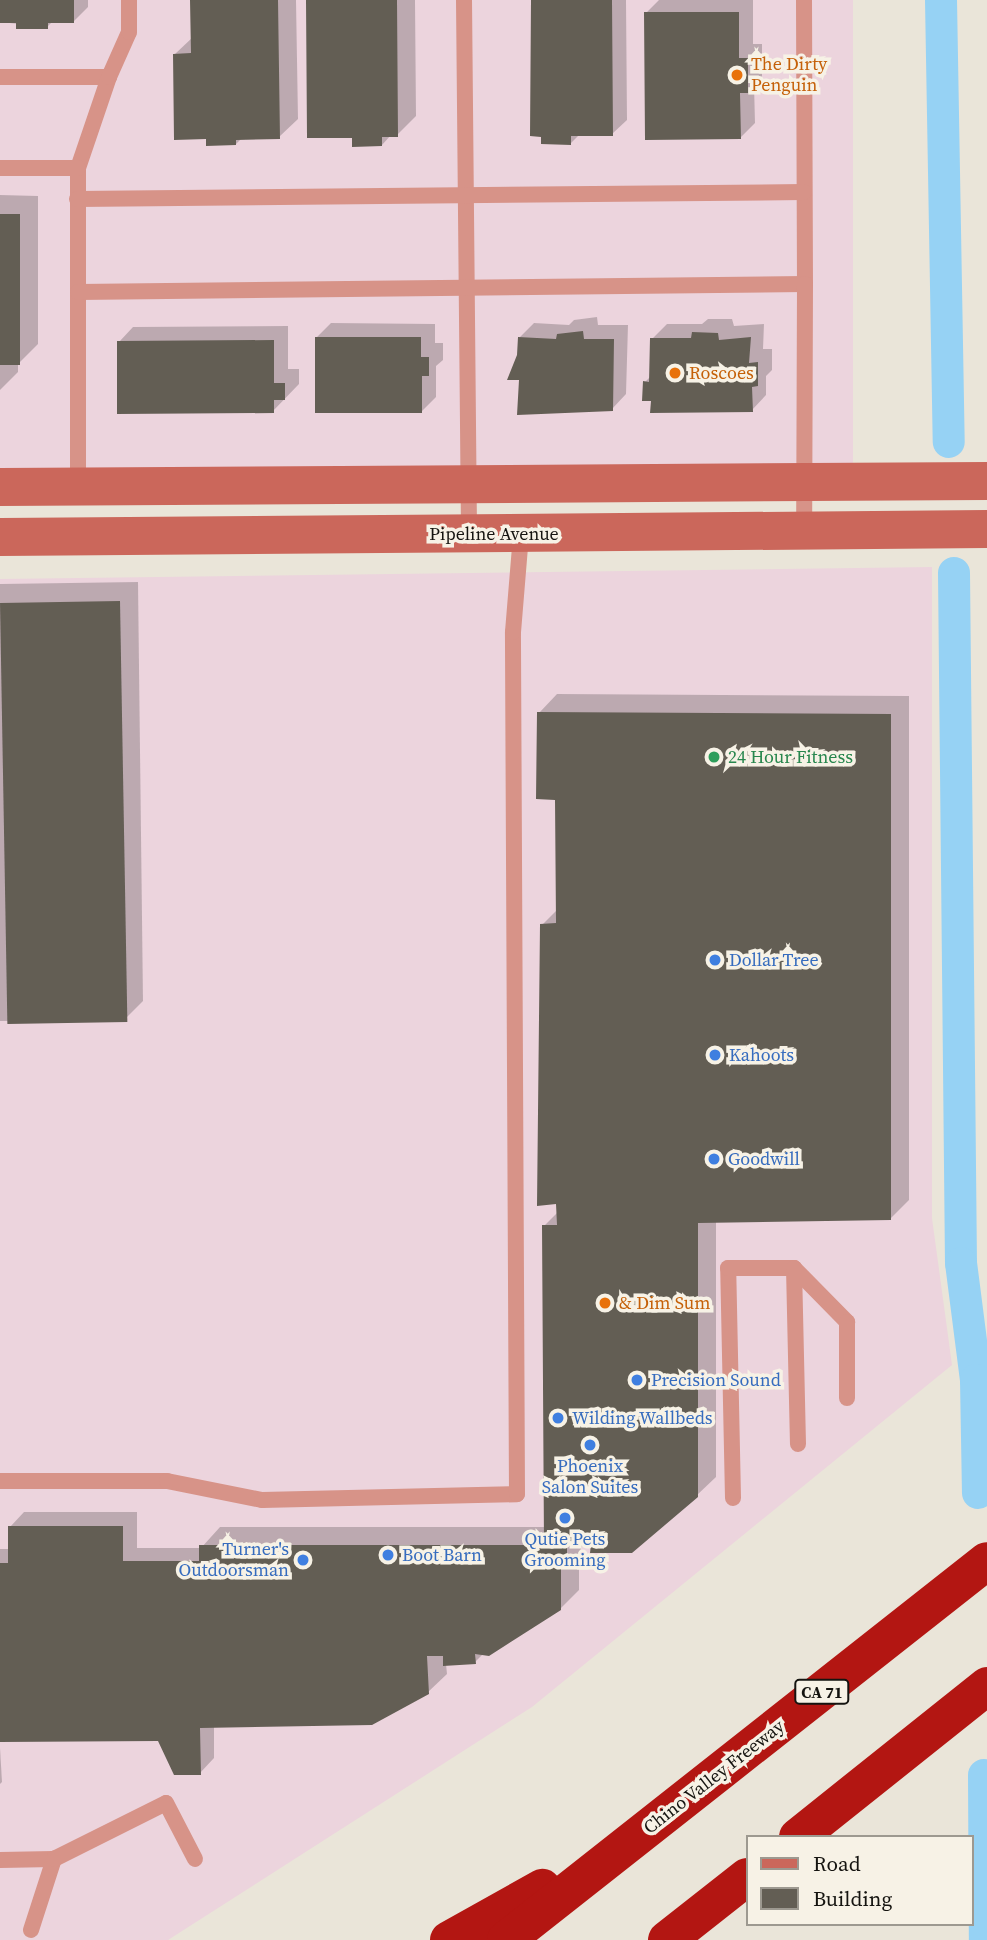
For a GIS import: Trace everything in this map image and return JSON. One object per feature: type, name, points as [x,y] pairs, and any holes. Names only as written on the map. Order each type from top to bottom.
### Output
[{"type":"highway","name":"Chino Valley Freeway","points":[[506,1940],[987,1561]]},
{"type":"highway","points":[[801,1835],[987,1686]]},
{"type":"highway","points":[[449,1940],[656,1823]]},
{"type":"highway","points":[[667,1940],[746,1878]]},
{"type":"main road","points":[[0,487],[987,481]]},
{"type":"main road","name":"Pipeline Avenue","points":[[0,537],[521,535],[804,529],[987,529]]},
{"type":"lane","points":[[78,486],[78,168],[109,77],[129,32],[129,0]]},
{"type":"lane","points":[[464,0],[469,535]]},
{"type":"lane","points":[[804,0],[804,529]]},
{"type":"lane","points":[[0,77],[109,77]]},
{"type":"lane","points":[[0,168],[78,168]]},
{"type":"lane","points":[[77,199],[804,192]]},
{"type":"lane","points":[[78,292],[806,284]]},
{"type":"lane","points":[[0,1481],[167,1480],[262,1500],[517,1494],[513,632],[521,535]]},
{"type":"lane","points":[[733,1498],[728,1268],[794,1268],[847,1322],[847,1398]]},
{"type":"lane","points":[[794,1268],[798,1444]]},
{"type":"lane","points":[[0,1860],[54,1859],[166,1803],[195,1859]]},
{"type":"lane","points":[[31,1930],[54,1859]]},
{"type":"shaded area","points":[[0,0],[853,0],[853,500],[0,500]]},
{"type":"shaded area","points":[[932,567],[932,1218],[952,1365],[532,1707],[168,1940],[0,1940],[0,579]]},
{"type":"building","points":[[0,0],[74,0],[74,23],[48,23],[48,29],[16,29],[16,23],[0,23]]},
{"type":"building","points":[[190,0],[278,0],[280,139],[236,140],[236,145],[206,146],[206,139],[174,140],[173,54],[191,53]]},
{"type":"building","points":[[306,0],[397,0],[398,137],[382,137],[382,146],[352,147],[352,138],[307,138]]},
{"type":"building","points":[[531,0],[612,0],[613,136],[571,136],[571,145],[541,144],[541,137],[530,136]]},
{"type":"building","points":[[644,12],[739,12],[739,58],[748,58],[748,93],[740,93],[741,139],[645,140]]},
{"type":"building","points":[[0,214],[20,214],[20,365],[0,365]]},
{"type":"building","points":[[583,331],[584,339],[614,339],[613,411],[517,415],[519,380],[507,380],[517,355],[518,337],[556,339],[557,334]]},
{"type":"building","points":[[692,332],[718,333],[719,340],[751,337],[749,363],[758,362],[758,386],[752,387],[753,412],[650,413],[651,401],[642,401],[643,381],[649,382],[650,338],[691,338]]},
{"type":"building","points":[[315,337],[421,337],[421,357],[429,357],[429,376],[422,376],[422,413],[315,413]]},
{"type":"building","points":[[274,340],[274,383],[285,383],[285,400],[274,400],[274,413],[117,414],[117,341]]},
{"type":"building","points":[[120,601],[127,1022],[7,1024],[0,603]]},
{"type":"building","points":[[537,712],[891,714],[891,1220],[698,1223],[698,1497],[632,1553],[590,1553],[591,1544],[567,1544],[567,1566],[561,1566],[561,1610],[489,1656],[475,1654],[476,1664],[443,1666],[443,1656],[427,1656],[429,1694],[372,1725],[200,1728],[201,1775],[174,1775],[158,1741],[0,1742],[0,1563],[8,1563],[8,1526],[123,1526],[123,1561],[199,1561],[199,1545],[544,1545],[542,1225],[557,1225],[556,1204],[537,1206],[540,924],[556,923],[555,800],[536,799]]},
{"type":"waterway","points":[[941,0],[949,442]]},
{"type":"waterway","points":[[954,573],[961,1263],[976,1380],[978,1493]]},
{"type":"waterway","points":[[984,1775],[985,1940]]},
{"type":"place","name":"The Dirty Penguin","points":[[737,75]]},
{"type":"place","name":"Roscoes","points":[[675,373]]},
{"type":"place","name":"24 Hour Fitness","points":[[714,757]]},
{"type":"place","name":"Dollar Tree","points":[[715,960]]},
{"type":"place","name":"Kahoots","points":[[715,1055]]},
{"type":"place","name":"Goodwill","points":[[714,1159]]},
{"type":"place","name":"& Dim Sum","points":[[605,1303]]},
{"type":"place","name":"Precision Sound","points":[[637,1380]]},
{"type":"place","name":"Wilding Wallbeds","points":[[558,1418]]},
{"type":"place","name":"Phoenix Salon Suites","points":[[590,1445]]},
{"type":"place","name":"Qutie Pets Grooming","points":[[565,1518]]},
{"type":"place","name":"Boot Barn","points":[[388,1555]]},
{"type":"place","name":"Turner's Outdoorsman","points":[[303,1560]]}]
